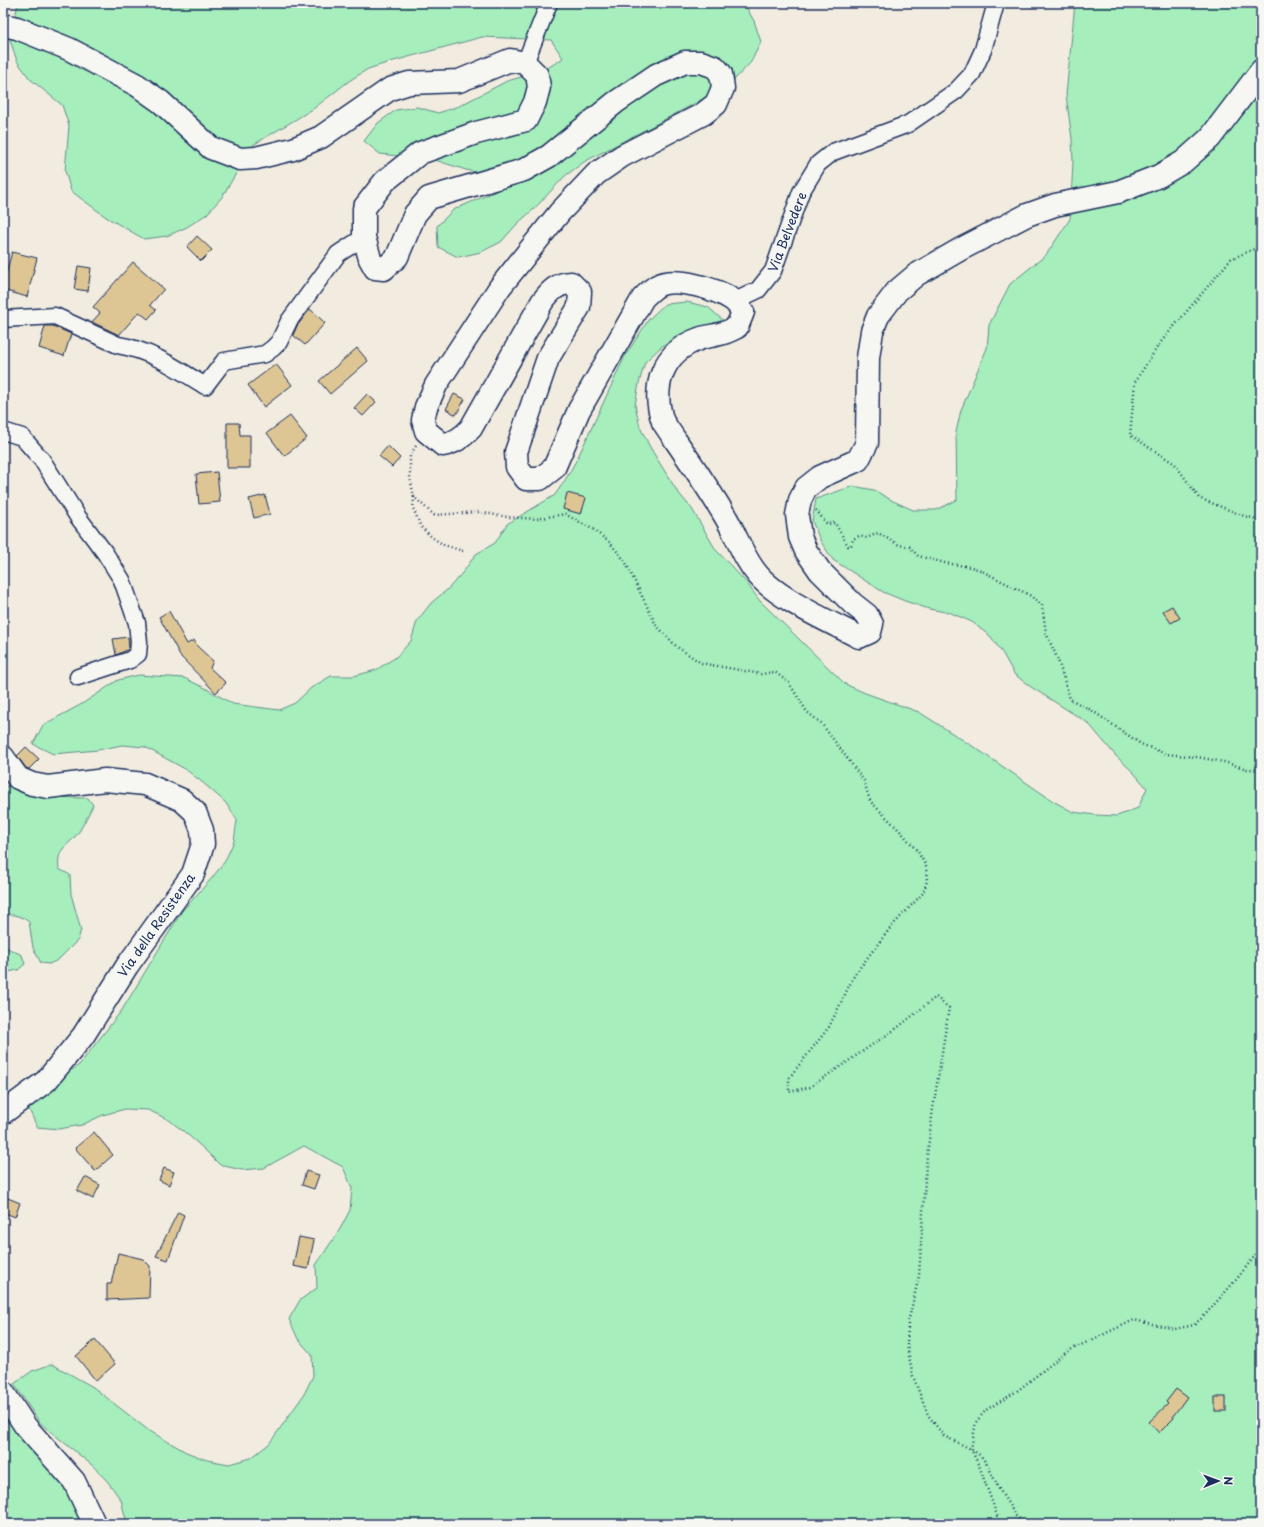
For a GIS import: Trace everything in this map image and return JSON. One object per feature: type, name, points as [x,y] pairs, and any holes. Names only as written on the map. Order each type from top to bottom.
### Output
[{"type":"street","points":[[525,63],[550,3]]},
{"type":"street","name":"Via Belvedere","points":[[735,301],[758,290],[773,271],[801,192],[818,164],[833,152],[908,124],[956,92],[972,74],[983,50],[996,3]]},
{"type":"street","points":[[3,25],[17,28],[69,49],[137,85],[161,102],[211,148],[240,159],[256,158],[293,149],[321,137],[390,89],[409,83],[459,81],[510,60],[525,63],[537,75],[539,87],[535,102],[526,120],[476,133],[420,153],[403,165],[385,181],[364,208],[364,237],[370,259],[375,268],[384,270],[396,257],[415,214],[429,198],[524,170],[549,156],[616,102],[656,75],[685,62],[701,62],[715,67],[721,74],[723,88],[716,104],[703,114],[622,156],[596,174],[560,212],[500,287],[436,385],[426,407],[423,420],[426,431],[443,445],[450,444],[464,436],[471,428],[542,302],[551,291],[563,283],[571,283],[580,292],[579,307],[548,358],[516,452],[517,467],[526,479],[540,479],[554,468],[580,410],[643,298],[658,286],[675,282],[688,283],[721,294],[735,301],[743,312],[737,327],[725,333],[699,339],[675,352],[663,370],[658,386],[659,409],[663,422],[726,518],[746,558],[758,576],[779,594],[859,637],[870,632],[872,624],[867,615],[853,604],[816,566],[806,551],[800,537],[797,515],[800,500],[806,488],[820,477],[858,460],[867,443],[868,358],[872,331],[878,316],[897,291],[916,275],[974,242],[1027,215],[1055,205],[1118,192],[1159,176],[1183,162],[1210,138],[1261,71]]},
{"type":"street","points":[[3,319],[54,316],[118,345],[128,347],[166,361],[205,386],[224,361],[265,354],[273,348],[279,342],[289,321],[338,254],[364,237]]},
{"type":"street","points":[[3,431],[22,437],[42,460],[78,517],[105,553],[122,580],[136,623],[139,642],[138,654],[130,660],[78,677]]},
{"type":"street","name":"Via della Resistenza","points":[[3,757],[18,778],[32,784],[48,786],[105,780],[144,784],[182,800],[195,812],[202,830],[203,844],[193,874],[127,966],[83,1036],[46,1081],[3,1113]]},
{"type":"street","points":[[3,1392],[26,1427],[74,1481],[93,1521],[93,1524]]},
{"type":"path","points":[[1261,246],[1231,259],[1160,342],[1135,382],[1130,435],[1175,464],[1199,498],[1244,516],[1261,520]]},
{"type":"path","points":[[426,431],[410,455],[410,478],[414,497],[413,508],[421,527],[433,538],[444,545],[463,551]]},
{"type":"path","points":[[414,497],[434,515],[479,512],[508,517],[536,519],[565,514],[594,530],[609,542],[625,561],[656,625],[676,646],[701,663],[761,674],[775,672],[789,683],[807,712],[821,723],[864,781],[870,801],[902,833],[918,852],[926,866],[927,881],[923,893],[891,927],[855,974],[829,1028],[789,1078],[789,1092],[810,1086],[897,1028],[936,997],[949,1008],[926,1164],[919,1276],[908,1323],[907,1346],[913,1376],[928,1416],[944,1436],[971,1449],[981,1456],[1016,1516],[1025,1524]]},
{"type":"path","points":[[818,506],[816,510],[819,515],[827,524],[835,523],[848,546],[851,546],[853,539],[860,536],[867,538],[878,533],[899,545],[910,547],[918,556],[945,563],[971,566],[1031,596],[1042,605],[1046,633],[1058,660],[1070,699],[1091,710],[1141,744],[1166,754],[1197,757],[1224,762],[1247,769],[1261,770]]},
{"type":"path","points":[[1000,1524],[980,1468],[971,1449],[976,1422],[986,1410],[1017,1391],[1068,1351],[1134,1320],[1175,1329],[1194,1325],[1236,1280],[1261,1248]]},
{"type":"green space","points":[[18,3],[744,3],[754,21],[761,42],[751,62],[735,79],[696,103],[584,162],[565,176],[501,242],[481,252],[458,257],[438,247],[437,226],[453,210],[494,192],[513,180],[466,170],[435,160],[380,154],[364,141],[378,123],[396,110],[417,107],[438,113],[459,106],[507,81],[543,71],[563,58],[551,40],[482,37],[368,69],[349,81],[313,109],[253,145],[222,197],[207,214],[187,227],[167,236],[144,239],[106,217],[71,191],[65,171],[69,126],[62,105],[30,79],[17,61],[10,40]]},
{"type":"green space","points":[[1075,3],[1261,3],[1261,1524],[127,1524],[121,1500],[108,1482],[93,1466],[40,1423],[14,1384],[32,1371],[52,1364],[93,1387],[148,1430],[186,1452],[207,1460],[229,1464],[251,1458],[269,1444],[303,1396],[313,1376],[312,1355],[298,1339],[289,1319],[300,1300],[317,1288],[316,1265],[340,1229],[350,1210],[352,1188],[343,1167],[304,1146],[264,1168],[242,1170],[220,1165],[187,1134],[169,1120],[148,1110],[125,1109],[103,1115],[82,1125],[59,1129],[37,1127],[28,1107],[47,1095],[61,1077],[79,1065],[122,1010],[182,911],[212,878],[225,861],[234,841],[237,820],[225,802],[202,782],[185,769],[145,747],[122,745],[98,750],[53,754],[33,744],[43,725],[82,704],[118,680],[139,675],[184,678],[233,704],[279,710],[295,703],[311,688],[331,676],[354,676],[376,670],[396,657],[411,641],[417,621],[431,603],[448,589],[463,572],[476,554],[495,543],[507,524],[555,495],[578,457],[625,356],[649,319],[665,304],[687,302],[708,307],[725,322],[683,336],[662,346],[645,362],[635,405],[640,427],[651,449],[677,491],[692,509],[716,550],[746,582],[759,600],[845,684],[865,693],[919,712],[980,751],[1053,801],[1073,812],[1117,816],[1138,808],[1147,788],[1116,756],[1088,723],[1031,687],[1014,674],[1003,654],[991,637],[972,622],[951,613],[929,609],[883,592],[833,560],[821,542],[812,521],[816,499],[853,486],[874,490],[913,510],[936,510],[957,500],[956,432],[961,410],[987,348],[989,325],[1010,284],[1046,255],[1070,219],[1073,162],[1072,139],[1066,95]]},
{"type":"green space","points":[[9,786],[43,797],[88,798],[93,805],[76,836],[62,851],[59,861],[59,869],[70,875],[71,894],[81,930],[78,940],[58,960],[49,964],[41,963],[33,948],[29,922],[15,915],[4,915],[3,917],[3,787]]},
{"type":"green space","points":[[3,943],[5,947],[22,955],[25,964],[18,970],[3,973]]},
{"type":"green space","points":[[3,1405],[54,1468],[73,1497],[85,1524],[3,1524]]},
{"type":"building","points":[[197,236],[212,250],[201,261],[187,247]]},
{"type":"building","points":[[12,252],[37,258],[27,297],[3,290],[3,284]]},
{"type":"building","points":[[133,262],[164,289],[150,305],[156,310],[148,319],[139,312],[119,335],[92,322],[100,313],[93,307]]},
{"type":"building","points":[[78,266],[91,268],[88,291],[74,289]]},
{"type":"building","points":[[310,309],[325,323],[305,345],[293,335],[297,326]]},
{"type":"building","points":[[45,326],[53,326],[71,334],[64,356],[39,348]]},
{"type":"building","points":[[357,348],[368,361],[330,394],[319,381]]},
{"type":"building","points":[[276,364],[292,385],[264,407],[248,385]]},
{"type":"building","points":[[367,394],[376,402],[363,416],[354,408]]},
{"type":"building","points":[[454,394],[465,399],[456,415],[446,409]]},
{"type":"building","points":[[290,416],[307,438],[284,456],[267,433]]},
{"type":"building","points":[[227,423],[239,423],[240,435],[250,435],[250,468],[227,468]]},
{"type":"building","points":[[388,446],[400,458],[392,467],[379,456]]},
{"type":"building","points":[[217,472],[220,502],[199,504],[196,474]]},
{"type":"building","points":[[567,493],[586,498],[581,514],[563,509]]},
{"type":"building","points":[[265,495],[270,514],[254,518],[249,499]]},
{"type":"building","points":[[1172,606],[1180,618],[1171,623],[1163,611]]},
{"type":"building","points":[[169,611],[187,644],[194,640],[197,646],[213,661],[210,668],[226,683],[216,693],[181,657],[159,617]]},
{"type":"building","points":[[128,637],[129,649],[116,655],[113,639]]},
{"type":"building","points":[[26,747],[39,759],[29,769],[26,768],[17,756]]},
{"type":"building","points":[[94,1132],[113,1155],[95,1171],[75,1148]]},
{"type":"building","points":[[164,1168],[174,1172],[169,1185],[159,1180]]},
{"type":"building","points":[[306,1171],[319,1175],[314,1189],[302,1185]]},
{"type":"building","points":[[85,1177],[100,1185],[93,1199],[77,1191]]},
{"type":"building","points":[[3,1196],[20,1203],[15,1217],[3,1212]]},
{"type":"building","points":[[178,1212],[184,1215],[168,1260],[156,1256]]},
{"type":"building","points":[[299,1237],[314,1240],[308,1269],[293,1266]]},
{"type":"building","points":[[118,1253],[143,1259],[150,1266],[149,1298],[107,1300],[107,1284],[111,1284]]},
{"type":"building","points":[[95,1340],[115,1364],[96,1381],[76,1356]]},
{"type":"building","points":[[1176,1389],[1187,1397],[1173,1416],[1174,1418],[1159,1433],[1149,1422],[1168,1404],[1166,1402]]},
{"type":"building","points":[[1215,1397],[1226,1397],[1226,1411],[1215,1411]]}]
